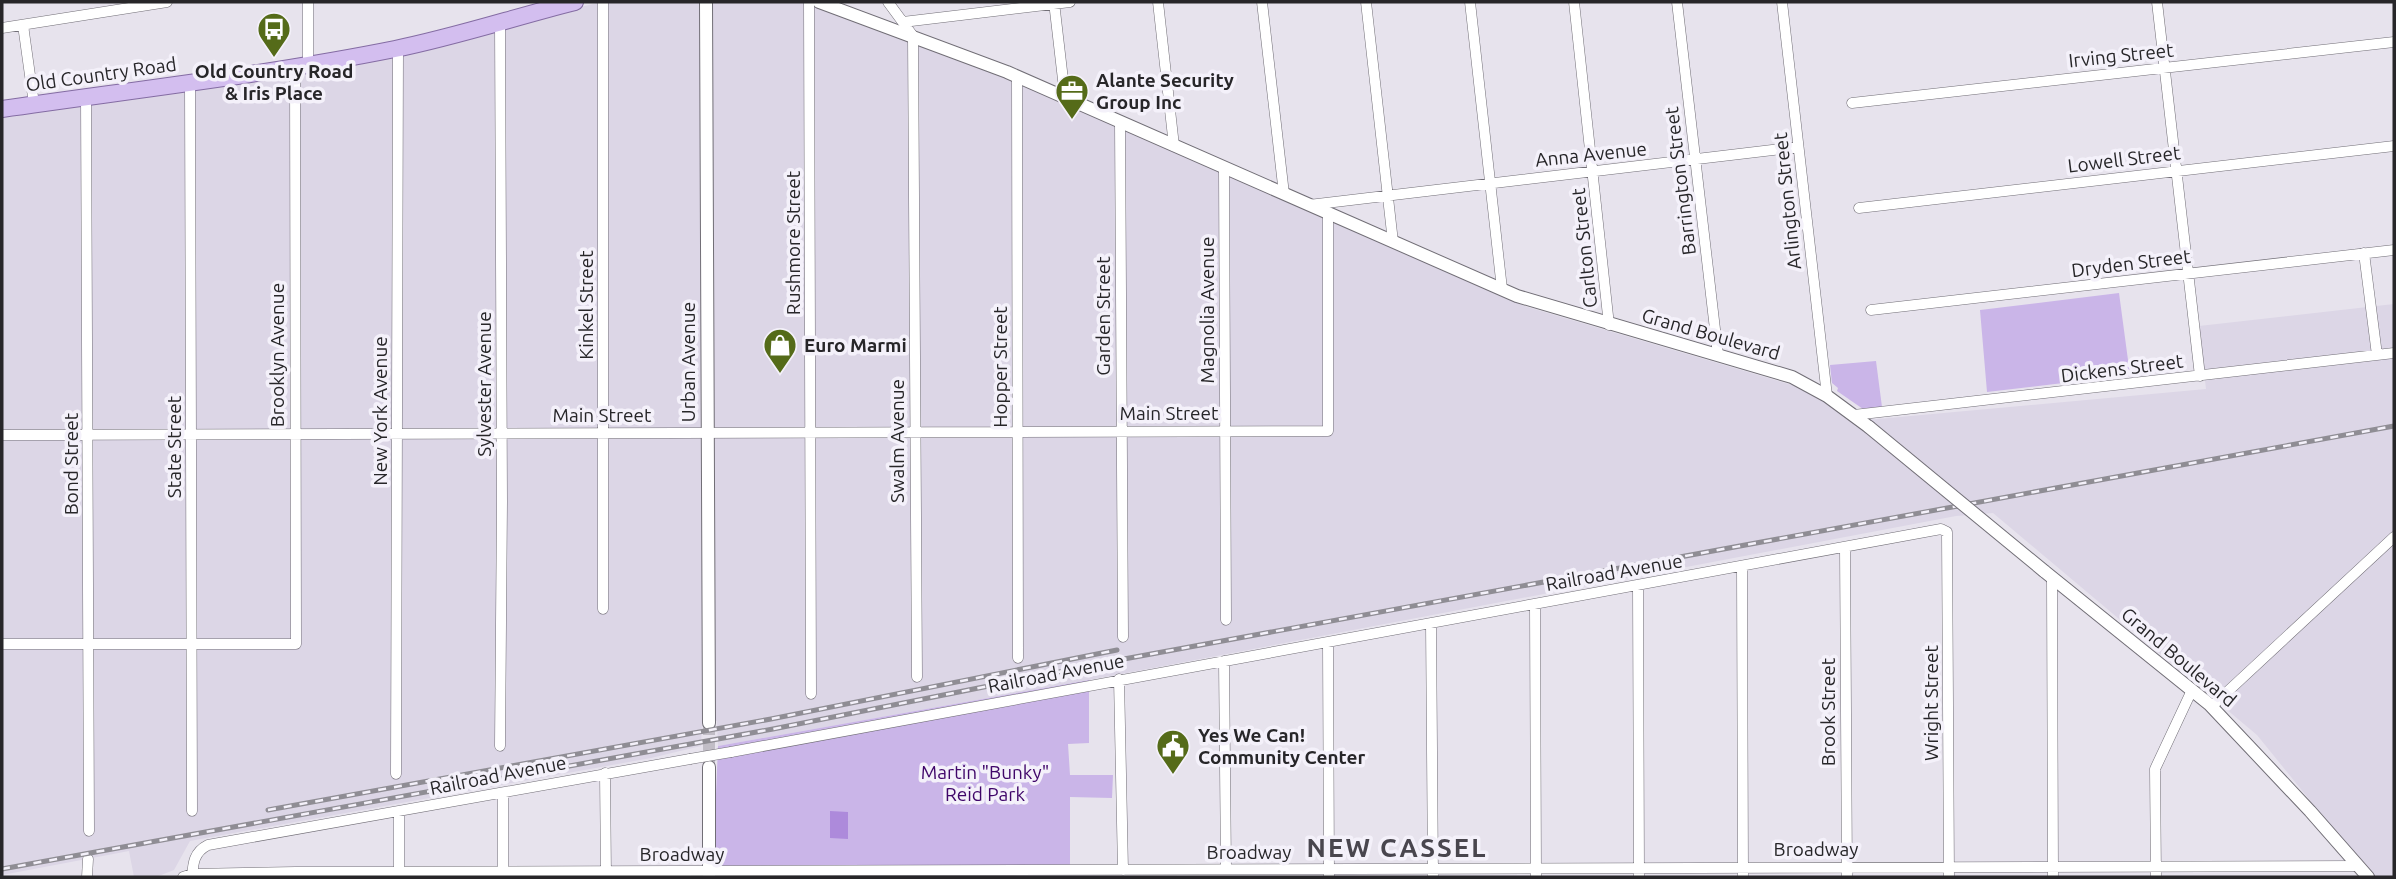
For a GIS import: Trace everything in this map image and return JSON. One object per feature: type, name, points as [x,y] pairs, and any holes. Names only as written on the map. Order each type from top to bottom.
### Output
[{"type":"main road","name":"Old Country Road","points":[[2,109],[190,83],[398,48],[575,2]]},
{"type":"street","points":[[2,27],[167,2]]},
{"type":"street","name":"Brooklyn Avenue","points":[[192,644],[296,644],[295,434],[302,65],[308,2]]},
{"type":"street","name":"Kinkel Street","points":[[603,2],[603,608]]},
{"type":"street","name":"Urban Avenue","points":[[706,2],[709,723]]},
{"type":"street","name":"Rushmore Street","points":[[809,2],[811,694]]},
{"type":"street","name":"Grand Boulevard","points":[[819,2],[1017,76],[1502,289],[1543,305],[1792,377],[1827,396],[1869,427],[2212,706],[2368,877]]},
{"type":"street","points":[[888,2],[913,36]]},
{"type":"street","points":[[903,22],[1070,2]]},
{"type":"street","points":[[1158,2],[1174,146]]},
{"type":"street","points":[[1262,2],[1284,194]]},
{"type":"street","points":[[1366,2],[1393,243]]},
{"type":"street","points":[[1470,2],[1502,289]]},
{"type":"street","name":"Carlton Street","points":[[1574,2],[1609,324]]},
{"type":"street","name":"Barrington Street","points":[[1677,2],[1718,355]]},
{"type":"street","name":"Arlington Street","points":[[1782,2],[1827,396]]},
{"type":"street","points":[[2157,2],[2200,376]]},
{"type":"street","points":[[1054,3],[1065,97]]},
{"type":"street","name":"Sylvester Avenue","points":[[500,21],[500,746]]},
{"type":"street","points":[[23,25],[34,104]]},
{"type":"street","name":"Swalm Avenue","points":[[913,36],[917,677]]},
{"type":"street","name":"Irving Street","points":[[1852,103],[2394,42]]},
{"type":"street","name":"New York Avenue","points":[[397,774],[398,48]]},
{"type":"street","name":"Hopper Street","points":[[1017,76],[1018,658]]},
{"type":"street","name":"State Street","points":[[190,83],[192,811]]},
{"type":"street","name":"Bond Street","points":[[86,96],[89,831]]},
{"type":"street","name":"Garden Street","points":[[1120,122],[1123,636]]},
{"type":"street","name":"Lowell Street","points":[[1858,208],[2394,146]]},
{"type":"street","name":"Anna Avenue","points":[[1307,205],[1798,148]]},
{"type":"street","name":"Magnolia Avenue","points":[[1224,168],[1226,620]]},
{"type":"street","name":"Main Street","points":[[2,435],[1328,431],[1328,214]]},
{"type":"street","name":"Dryden Street","points":[[1871,310],[2394,250]]},
{"type":"street","points":[[2364,253],[2376,355]]},
{"type":"street","name":"Dickens Street","points":[[1854,415],[2394,353]]},
{"type":"street","name":"Railroad Avenue","points":[[189,876],[195,857],[208,845],[1945,530]]},
{"type":"street","name":"Wright Street","points":[[1945,530],[1949,640],[1949,872]]},
{"type":"street","points":[[2212,706],[2394,537]]},
{"type":"street","name":"Brook Street","points":[[1845,547],[1847,872]]},
{"type":"street","points":[[1742,566],[1742,872]]},
{"type":"street","points":[[2048,575],[2052,872]]},
{"type":"street","points":[[1638,585],[1639,873]]},
{"type":"street","points":[[1535,604],[1536,873]]},
{"type":"street","points":[[1431,623],[1433,873]]},
{"type":"street","points":[[1328,642],[1329,873]]},
{"type":"street","points":[[2,644],[192,644]]},
{"type":"street","points":[[1224,661],[1226,869]]},
{"type":"street","points":[[1119,679],[1123,870]]},
{"type":"street","points":[[2156,872],[2155,769],[2192,690]]},
{"type":"street","points":[[709,767],[709,874]]},
{"type":"street","points":[[605,773],[606,874]]},
{"type":"street","points":[[503,793],[503,874]]},
{"type":"street","points":[[399,811],[399,874]]},
{"type":"street","points":[[87,877],[88,859]]},
{"type":"street","name":"Broadway","points":[[189,876],[1019,874],[1226,869],[1329,873],[2257,872],[2358,866]]},
{"type":"shaded area","points":[[601,2],[800,2],[1034,89],[1524,306],[1802,388],[1856,421],[2206,389],[2199,326],[2394,304],[2394,877],[2372,877],[2257,735],[1993,513],[1956,516],[1089,680],[718,746],[717,721],[702,723],[701,746],[651,758],[190,841],[174,870],[156,877],[134,877],[129,851],[2,875],[2,117],[350,64]]},
{"type":"shaded area","points":[[830,811],[848,812],[848,839],[830,838]]},
{"type":"green space","points":[[2119,293],[2130,375],[1987,392],[1980,310]]},
{"type":"green space","points":[[1876,361],[1882,407],[1863,409],[1837,391],[1838,388],[1832,383],[1830,365]]},
{"type":"green space","name":"Martin \"Bunky\" Reid Park","points":[[1089,680],[1089,743],[1068,744],[1070,775],[1113,775],[1112,798],[1070,797],[1070,867],[713,866],[718,746]]},
{"type":"tunnel","points":[[709,723],[709,767]]},
{"type":"railway","points":[[2,869],[773,729],[1124,659],[2394,426]]},
{"type":"railway","points":[[268,810],[771,719],[1117,650]]},
{"type":"place","name":"Old Country Road & Iris Place","points":[[274,59]]},
{"type":"place","name":"Alante Security Group Inc","points":[[1072,121]]},
{"type":"place","name":"Euro Marmi","points":[[780,375]]},
{"type":"place","name":"Yes We Can! Community Center","points":[[1173,776]]},
{"type":"district","name":"NEW CASSEL","points":[[1397,848]]}]
